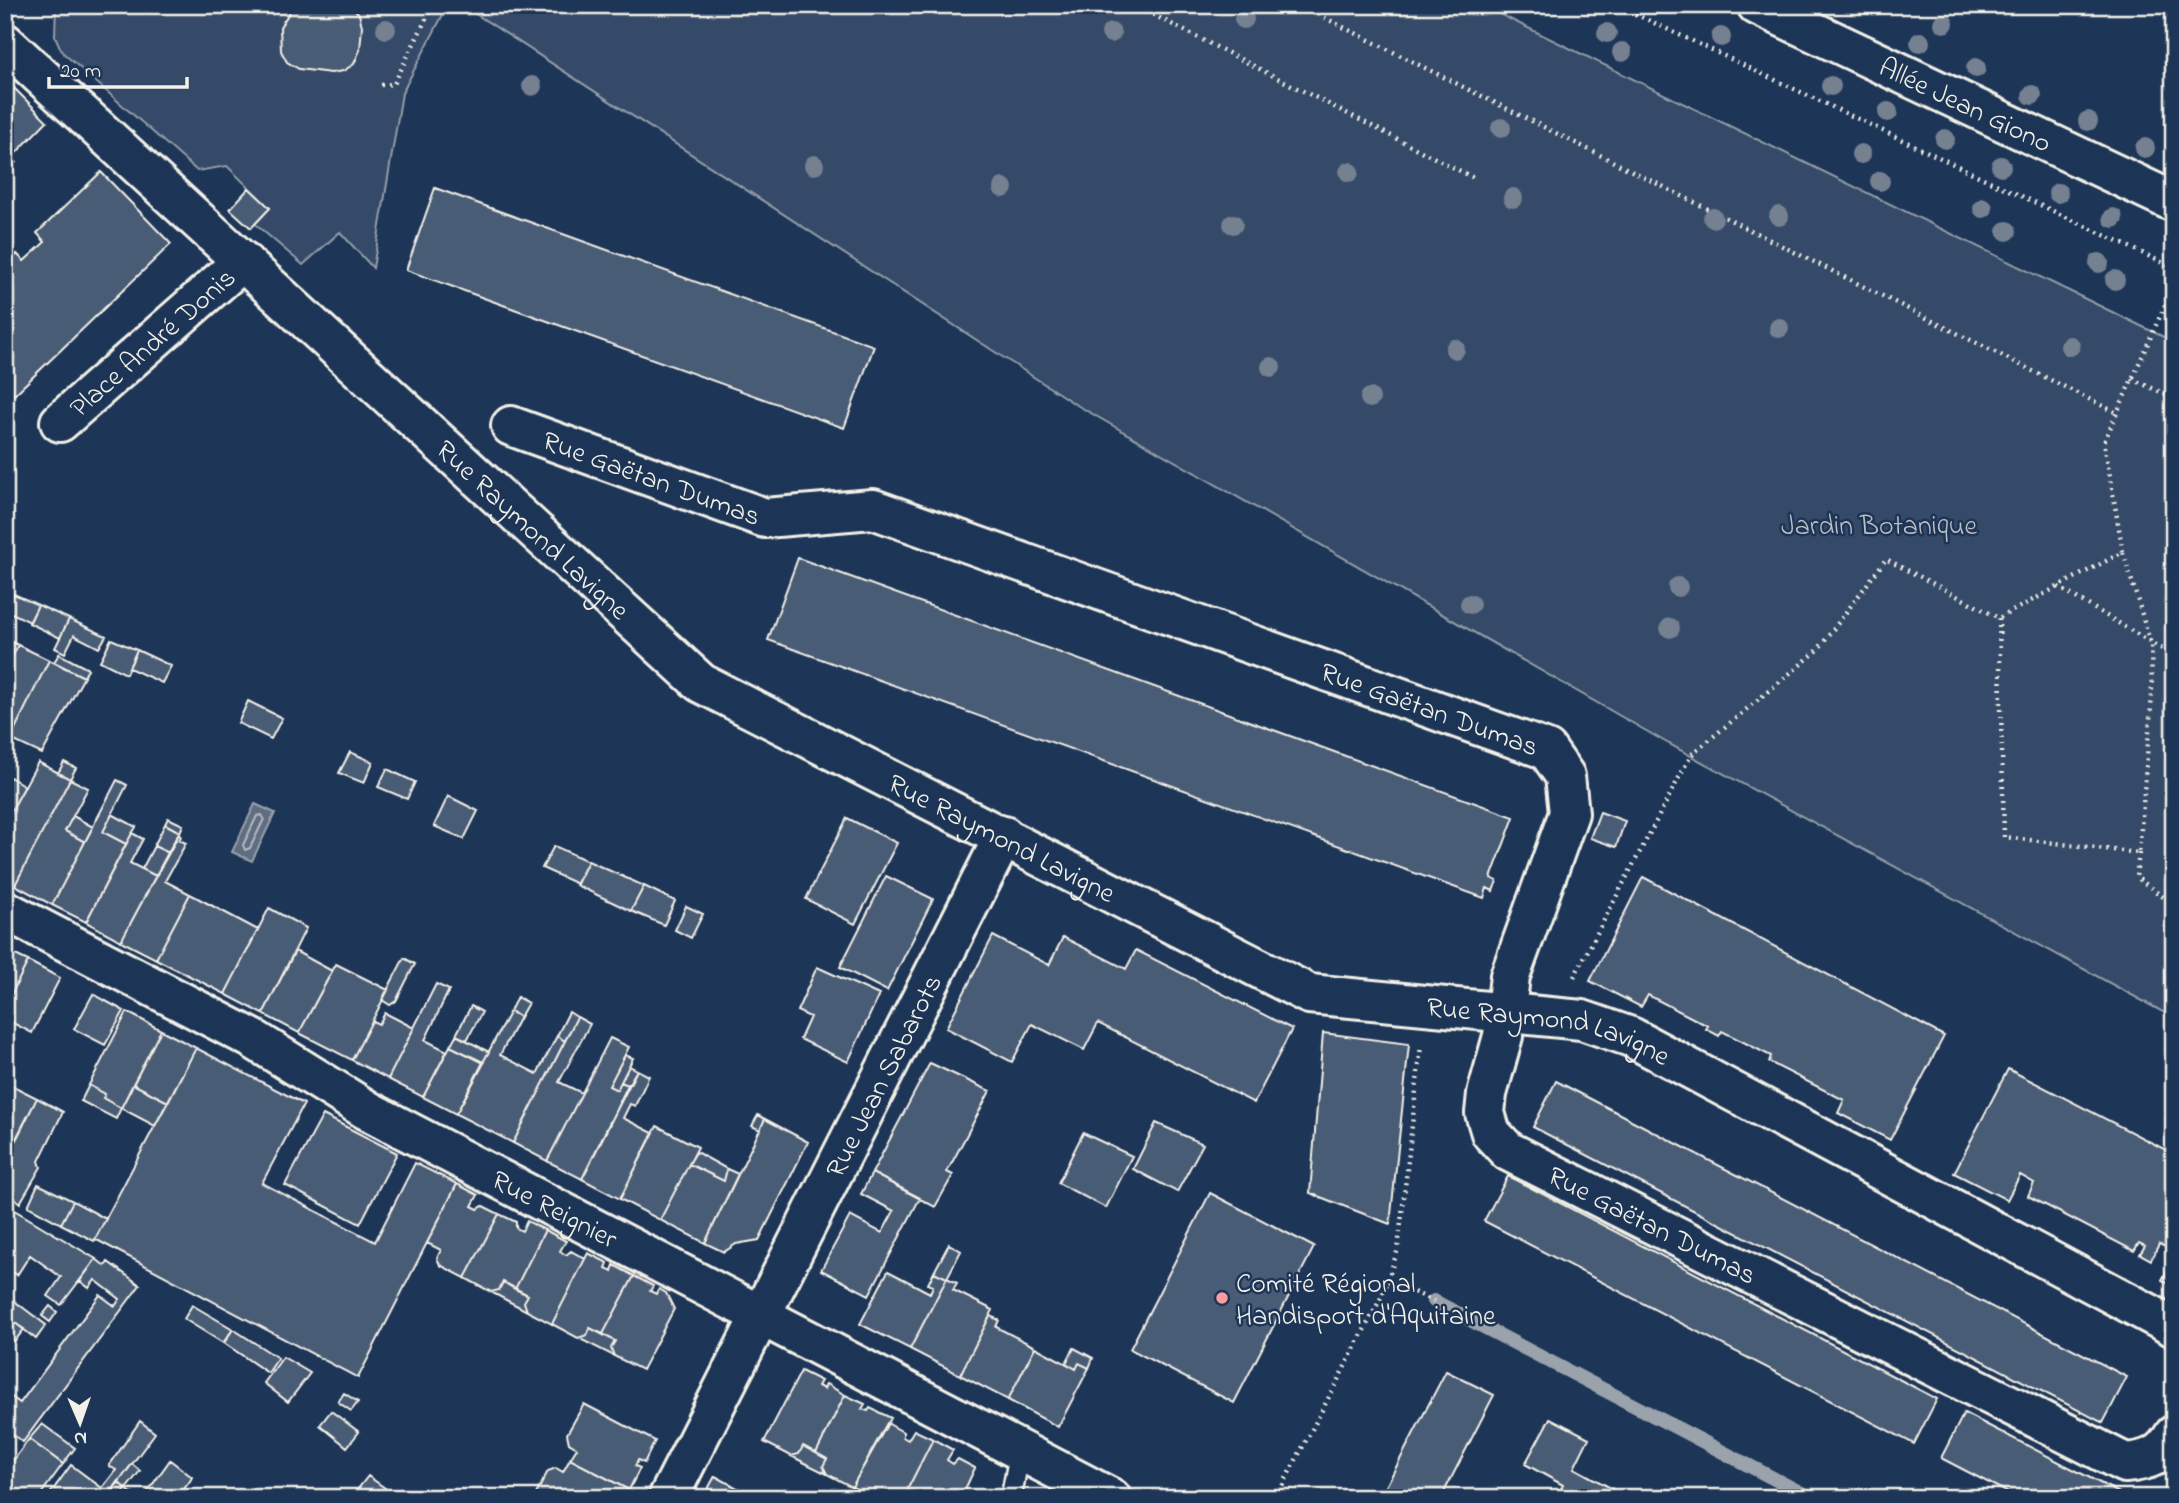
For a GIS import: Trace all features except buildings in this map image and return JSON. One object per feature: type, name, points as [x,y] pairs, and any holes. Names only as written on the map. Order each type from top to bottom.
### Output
[{"type":"street","name":"Allée Jean Giono","points":[[1757,5],[2174,202]]},
{"type":"street","name":"Rue Raymond Lavigne","points":[[5,43],[701,683],[1309,994],[1506,1015],[1582,1020],[1630,1037],[2174,1327]]},
{"type":"street","name":"Place André Donis","points":[[60,422],[243,261]]},
{"type":"street","name":"Rue Gaëtan Dumas","points":[[512,426],[765,518],[873,509],[1547,750],[1565,776],[1569,813],[1510,976],[1506,1015],[1485,1113],[1491,1133],[1508,1151],[2125,1463],[2148,1461],[2167,1447],[2174,1435]]},
{"type":"street","name":"Rue Jean Sabarots","points":[[668,1498],[1004,836]]},
{"type":"street","name":"Rue Reignier","points":[[5,910],[253,1039],[367,1110],[1111,1498]]},
{"type":"lane","points":[[1011,1498],[1020,1451]]},
{"type":"path","points":[[381,85],[394,84],[433,5]]},
{"type":"path","points":[[1134,5],[1474,178]]},
{"type":"path","points":[[1299,5],[2117,413]]},
{"type":"path","points":[[1616,5],[2174,268]]},
{"type":"path","points":[[2174,285],[2104,442],[2123,552],[2151,644],[2152,695],[2136,877],[2174,905]]},
{"type":"path","points":[[2132,379],[2174,398]]},
{"type":"path","points":[[1999,618],[2123,552]]},
{"type":"path","points":[[1582,1020],[1569,987],[1691,755],[1817,651],[1886,559],[1999,618]]},
{"type":"path","points":[[2058,587],[2174,656]]},
{"type":"path","points":[[1999,618],[2004,837],[2139,853]]},
{"type":"path","points":[[1276,1498],[1388,1281],[1398,1249],[1425,1005]]},
{"type":"path","points":[[1388,1281],[1434,1301]]},
{"type":"green space","points":[[56,5],[448,5],[402,93],[373,268],[340,232],[303,265],[255,224],[270,208],[227,166],[197,171],[62,52],[55,36]]},
{"type":"green space","name":"Jardin Botanique","points":[[462,5],[1481,5],[2174,342],[2174,1018],[1669,744],[1075,404]]},
{"type":"water","points":[[255,804],[275,813],[252,861],[232,852]]},
{"type":"waterway","points":[[1434,1301],[1811,1498]]},
{"type":"place","name":"Comité Régional Handisport d'Aquitaine","points":[[1222,1298]]}]
